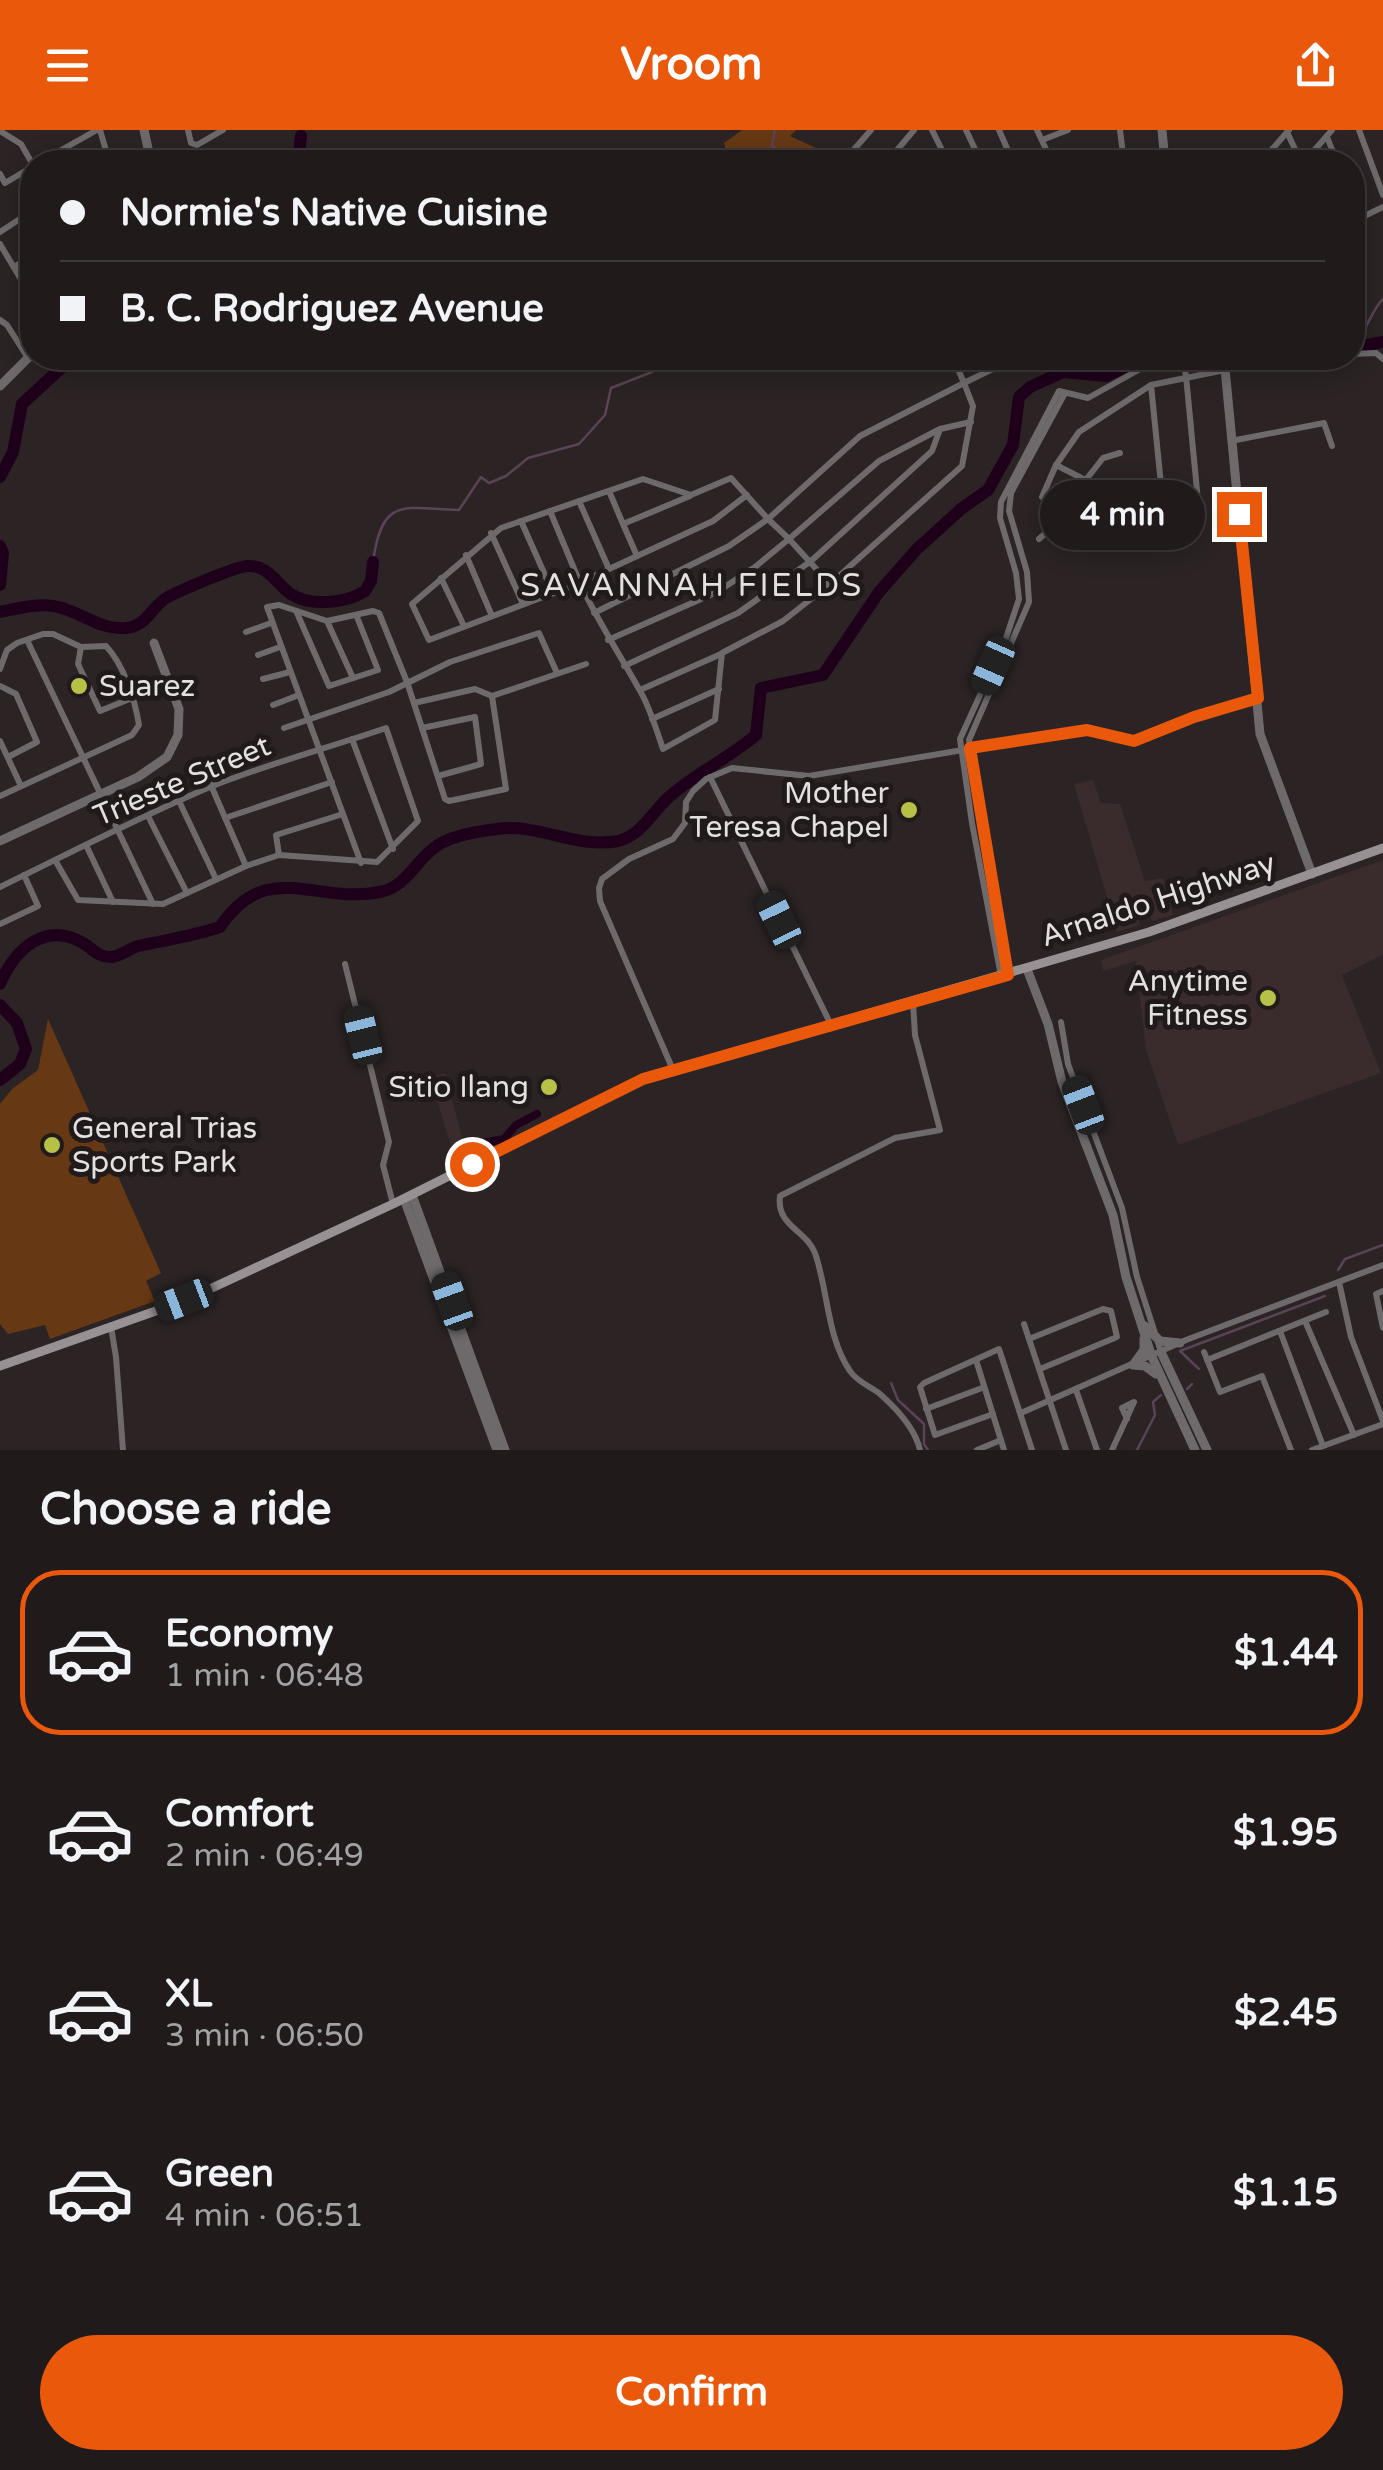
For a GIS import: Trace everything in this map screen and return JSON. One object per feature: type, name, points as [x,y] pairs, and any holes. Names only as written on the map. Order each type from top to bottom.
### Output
[{"type":"main road","name":"Arnaldo Highway","points":[[0,1366],[184,1300],[408,1197],[612,1093],[673,1070],[1170,925],[1383,848]]},
{"type":"street","points":[[61,150],[98,130]]},
{"type":"street","points":[[188,130],[191,143],[198,145],[223,131]]},
{"type":"street","points":[[854,150],[871,130]]},
{"type":"street","points":[[897,150],[914,130]]},
{"type":"street","points":[[1037,130],[1047,150]]},
{"type":"street","points":[[1042,140],[1068,130]]},
{"type":"street","points":[[1359,130],[1383,195]]},
{"type":"street","points":[[0,132],[25,150]]},
{"type":"street","points":[[0,174],[6,183],[20,174]]},
{"type":"street","points":[[0,244],[20,278]]},
{"type":"street","points":[[14,268],[20,264]]},
{"type":"street","points":[[0,320],[20,342]]},
{"type":"street","points":[[0,386],[20,366]]},
{"type":"street","points":[[640,690],[722,654],[783,621],[962,466],[974,406],[958,370]]},
{"type":"street","points":[[594,613],[729,546],[768,518],[860,436],[994,370]]},
{"type":"street","points":[[1004,976],[966,749],[1030,597],[1027,572],[1009,511],[1011,492],[1062,392],[1088,398],[1138,370]]},
{"type":"street","points":[[1185,370],[1186,376],[1198,506],[1195,513],[1159,537],[1123,532],[1068,512],[1042,497],[1056,465],[1079,432],[1151,385],[1186,376],[1226,370],[1260,734],[1312,874]]},
{"type":"street","points":[[1151,385],[1167,535]]},
{"type":"street","points":[[608,640],[717,592],[755,568],[879,461],[940,429],[971,422]]},
{"type":"street","points":[[1231,441],[1324,423],[1332,446]]},
{"type":"street","points":[[624,666],[738,613],[811,562],[932,451],[940,429]]},
{"type":"street","points":[[1086,481],[1103,458],[1120,453]]},
{"type":"street","points":[[1056,465],[1127,497],[1163,503]]},
{"type":"street","points":[[623,524],[731,478],[830,584]]},
{"type":"street","points":[[691,495],[650,479],[608,490],[491,533],[412,604],[426,640],[580,583],[713,521],[746,495]]},
{"type":"street","points":[[608,490],[637,556]]},
{"type":"street","points":[[579,501],[609,569]]},
{"type":"street","points":[[550,511],[594,613],[640,690],[663,749],[714,720],[722,654]]},
{"type":"street","points":[[1039,540],[1068,512]]},
{"type":"street","points":[[521,520],[552,592]]},
{"type":"street","points":[[491,533],[523,604]]},
{"type":"street","points":[[466,555],[492,616]]},
{"type":"street","points":[[441,578],[464,626]]},
{"type":"street","points":[[361,862],[266,612],[269,606],[279,604],[328,621],[379,613],[408,682],[445,799],[449,801],[506,789],[492,696]]},
{"type":"street","points":[[296,612],[327,684],[378,670],[357,617]]},
{"type":"street","points":[[328,621],[353,678]]},
{"type":"street","points":[[246,632],[271,623]]},
{"type":"street","points":[[284,728],[389,692],[450,662],[539,633],[556,673]]},
{"type":"street","points":[[0,669],[7,650],[17,642],[28,642],[43,634],[81,647],[106,646],[114,654],[139,724],[132,735],[0,796]]},
{"type":"street","points":[[28,642],[153,904]]},
{"type":"street","points":[[0,841],[159,766],[178,735],[180,710],[154,643]]},
{"type":"street","points":[[81,647],[78,664],[100,711],[132,698]]},
{"type":"street","points":[[258,654],[280,648]]},
{"type":"street","points":[[414,703],[474,689],[492,696],[586,664]]},
{"type":"street","points":[[263,680],[290,672]]},
{"type":"street","points":[[0,686],[16,694],[37,742],[8,757]]},
{"type":"street","points":[[652,719],[719,689]]},
{"type":"street","points":[[274,705],[299,695]]},
{"type":"street","points":[[673,1070],[600,901],[599,888],[602,879],[629,860],[672,839],[684,823],[686,802],[710,778],[732,768],[810,776],[1087,730],[1134,741],[1194,717],[1258,698]]},
{"type":"street","points":[[422,728],[475,717],[482,764],[438,776]]},
{"type":"street","name":"Trieste Street","points":[[0,886],[212,786],[386,728],[418,821],[393,849]]},
{"type":"street","points":[[55,860],[78,900],[153,904],[169,902],[279,855],[378,862],[393,849],[352,740]]},
{"type":"street","points":[[0,741],[22,786]]},
{"type":"street","points":[[200,760],[246,866]]},
{"type":"street","points":[[710,778],[832,1026]]},
{"type":"street","points":[[225,818],[332,782]]},
{"type":"street","points":[[179,801],[216,879]]},
{"type":"street","points":[[279,855],[276,835],[343,814]]},
{"type":"street","points":[[148,816],[187,893]]},
{"type":"street","points":[[86,845],[113,902]]},
{"type":"street","points":[[0,924],[38,906],[24,875]]},
{"type":"street","points":[[345,964],[389,1142],[383,1164],[393,1204]]},
{"type":"street","points":[[1027,969],[1047,1020],[1062,1082],[1113,1215],[1123,1267],[1144,1332],[1207,1450]]},
{"type":"street","points":[[913,1002],[915,1035],[940,1130],[895,1138],[780,1196],[779,1203],[783,1218],[814,1248],[842,1358],[853,1376],[880,1394],[904,1419],[916,1435],[920,1450]]},
{"type":"street","points":[[1047,1020],[1061,1022],[1068,1064],[1122,1208],[1137,1277],[1156,1337],[1156,1355]]},
{"type":"street","points":[[408,1197],[505,1450]]},
{"type":"street","points":[[1021,1413],[1180,1343],[1383,1264]]},
{"type":"street","points":[[1312,1450],[1383,1422],[1354,1349],[1339,1282]]},
{"type":"street","points":[[1383,1291],[1376,1294],[1383,1326]]},
{"type":"street","points":[[1029,1338],[1103,1309],[1111,1311],[1116,1337],[1040,1369]]},
{"type":"street","points":[[1291,1450],[1262,1376],[1220,1392],[1206,1356],[1326,1312]]},
{"type":"street","points":[[1138,1315],[1156,1337],[1168,1344],[1180,1343]]},
{"type":"street","points":[[1305,1321],[1354,1435]]},
{"type":"street","points":[[1024,1324],[1066,1450]]},
{"type":"street","points":[[111,1327],[122,1450]]},
{"type":"street","points":[[1280,1331],[1324,1446]]},
{"type":"street","points":[[1134,1364],[1144,1350],[1144,1332]]},
{"type":"street","points":[[1180,1343],[1170,1356],[1166,1375],[1196,1450]]},
{"type":"street","points":[[993,1414],[935,1435],[920,1392],[924,1383],[999,1349],[1032,1450]]},
{"type":"street","points":[[976,1360],[1004,1450]]},
{"type":"street","points":[[1134,1364],[1166,1375]]},
{"type":"street","points":[[480,1388],[496,1450]]},
{"type":"street","points":[[926,1409],[982,1388]]},
{"type":"street","points":[[1076,1390],[1097,1450]]},
{"type":"street","points":[[1112,1450],[1126,1419]]},
{"type":"street","points":[[977,1450],[1001,1440]]},
{"type":"shaded area","points":[[742,130],[796,130],[790,136],[820,150],[726,150],[724,143]]},
{"type":"shaded area","points":[[1093,780],[1101,803],[1120,804],[1145,881],[1163,878],[1173,915],[1152,921],[1148,911],[1138,913],[1140,925],[1117,932],[1074,784]]},
{"type":"shaded area","points":[[1383,860],[1383,955],[1342,975],[1381,1073],[1178,1145],[1146,1050],[1136,961],[1103,971],[1101,960]]},
{"type":"shaded area","name":"General Trias Sports Park","points":[[48,1019],[161,1273],[146,1281],[155,1301],[50,1339],[45,1325],[8,1334],[0,1324],[0,1104],[12,1089],[38,1070]]},
{"type":"shaded area","points":[[445,1073],[468,1160],[457,1166],[430,1077]]},
{"type":"waterway","points":[[775,130],[772,146],[778,150]]},
{"type":"waterway","points":[[299,150],[301,136]]},
{"type":"waterway","points":[[1365,327],[1383,299]]},
{"type":"waterway","points":[[1365,345],[1383,342]]},
{"type":"waterway","points":[[0,477],[13,452],[22,404],[59,370]]},
{"type":"waterway","points":[[373,562],[377,540],[390,515],[411,508],[459,510],[481,477],[489,483],[506,476],[528,458],[579,444],[605,415],[611,388],[654,370]]},
{"type":"waterway","points":[[0,984],[23,950],[44,937],[69,937],[102,956],[114,957],[138,946],[220,927],[238,906],[256,894],[274,889],[356,894],[389,889],[438,845],[467,834],[513,828],[587,842],[626,838],[640,829],[679,788],[756,735],[761,688],[823,675],[879,592],[917,549],[988,490],[1013,445],[1019,397],[1030,387],[1063,372],[1106,376],[1119,370]]},
{"type":"waterway","points":[[0,546],[0,585]]},
{"type":"waterway","points":[[0,612],[51,606],[103,625],[126,628],[140,623],[168,597],[247,566],[267,572],[299,598],[339,601],[365,591],[371,581],[373,562]]},
{"type":"waterway","points":[[0,1005],[17,1023],[26,1049],[20,1064],[0,1080]]},
{"type":"waterway","points":[[477,1144],[504,1139],[516,1125],[537,1114]]},
{"type":"waterway","points":[[1338,1270],[1345,1259],[1383,1245]]},
{"type":"waterway","points":[[1199,1369],[1180,1351],[1325,1296]]},
{"type":"waterway","points":[[891,1383],[898,1400],[924,1424],[924,1444],[928,1450]]},
{"type":"waterway","points":[[1187,1389],[1192,1384]]},
{"type":"waterway","points":[[1137,1450],[1155,1415],[1153,1402],[1161,1395]]},
{"type":"place","name":"Suarez","points":[[79,686]]},
{"type":"place","name":"Mother Teresa Chapel","points":[[909,810]]},
{"type":"place","name":"Anytime Fitness","points":[[1268,998]]},
{"type":"place","name":"Sitio Ilang","points":[[549,1087]]},
{"type":"place","name":"General Trias Sports Park","points":[[52,1145]]},
{"type":"district","name":"SAVANNAH FIELDS","points":[[692,586]]},
{"type":"route","points":[[472,1164],[643,1079],[1008,975],[970,748],[1087,730],[1134,741],[1194,717],[1258,698],[1239,514]]}]
